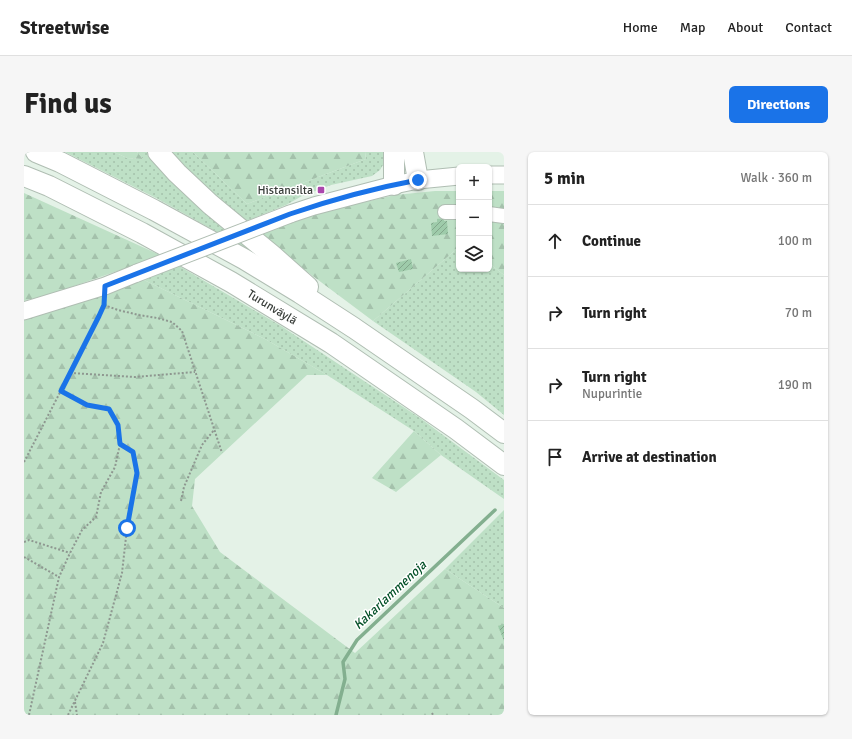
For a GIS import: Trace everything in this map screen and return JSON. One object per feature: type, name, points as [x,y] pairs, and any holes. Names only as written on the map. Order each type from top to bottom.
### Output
[{"type":"highway","points":[[36,152],[60,162],[154,210],[244,259],[354,328],[472,409],[504,433]]},
{"type":"highway","points":[[158,152],[176,173],[210,204],[272,255],[354,328]]},
{"type":"highway","points":[[394,152],[394,185]]},
{"type":"highway","points":[[413,152],[418,180]]},
{"type":"highway","name":"Turunväylä","points":[[24,176],[49,186],[142,233],[231,282],[331,343],[456,429],[504,465]]},
{"type":"main road","points":[[492,175],[504,175]]},
{"type":"main road","points":[[24,311],[105,286],[314,206],[394,185],[418,180],[456,176]]},
{"type":"lane","points":[[445,212],[456,212]]},
{"type":"lane","points":[[492,214],[504,216]]},
{"type":"path","points":[[24,462],[104,305],[118,310],[172,322],[182,331],[222,453]]},
{"type":"path","points":[[70,373],[136,377],[195,372]]},
{"type":"path","points":[[29,715],[58,577],[82,530],[96,517],[101,492],[115,467],[120,444],[118,425],[109,409],[87,405],[61,391]]},
{"type":"path","points":[[181,501],[184,487],[202,445],[214,430]]},
{"type":"path","points":[[68,715],[103,643],[122,573],[127,528],[137,473],[133,452],[120,444]]},
{"type":"path","points":[[24,542],[29,540],[70,553]]},
{"type":"path","points":[[24,557],[58,577]]},
{"type":"path","points":[[75,701],[77,715]]},
{"type":"green space","points":[[65,152],[114,152],[127,158],[143,159],[137,152],[150,152],[260,256],[158,199]]},
{"type":"green space","points":[[114,152],[137,152],[143,159],[127,158]]},
{"type":"green space","points":[[165,152],[193,152],[247,204],[366,159],[365,152],[387,152],[386,160],[380,170],[372,176],[331,185],[302,196],[286,205],[242,223]]},
{"type":"green space","points":[[193,152],[365,152],[366,159],[247,204]]},
{"type":"green space","points":[[435,191],[456,191],[456,250],[373,321],[258,235],[317,213],[395,195]]},
{"type":"green space","points":[[492,191],[504,191],[504,275],[492,265]]},
{"type":"green space","points":[[24,193],[160,255],[54,293],[24,301]]},
{"type":"green space","points":[[456,250],[456,272],[492,272],[492,265],[504,275],[504,415],[476,392],[373,321]]},
{"type":"green space","points":[[179,266],[281,326],[420,418],[504,480],[504,499],[441,455],[414,431],[327,375],[265,339],[144,280]]},
{"type":"green space","points":[[144,280],[265,339],[327,375],[307,375],[195,479],[192,506],[220,552],[355,653],[445,569],[504,608],[504,715],[24,715],[24,318],[49,312]]},
{"type":"green space","points":[[414,431],[441,455],[396,492],[372,478]]},
{"type":"green space","points":[[504,510],[504,608],[445,569]]},
{"type":"building","points":[[444,218],[444,221],[447,221],[448,234],[432,236],[431,223],[437,222],[437,219]]},
{"type":"building","points":[[411,259],[413,269],[399,272],[396,263]]},
{"type":"building","points":[[504,624],[504,641],[498,626]]},
{"type":"waterway","name":"Kakarlammenoja","points":[[336,715],[345,679],[343,662],[357,640],[495,510]]},
{"type":"place","name":"Histansilta","points":[[321,190]]},
{"type":"route","points":[[127,528],[137,473],[133,452],[120,444],[118,425],[109,409],[87,405],[61,391],[104,305],[105,286],[290,214],[314,206],[418,180]]}]
